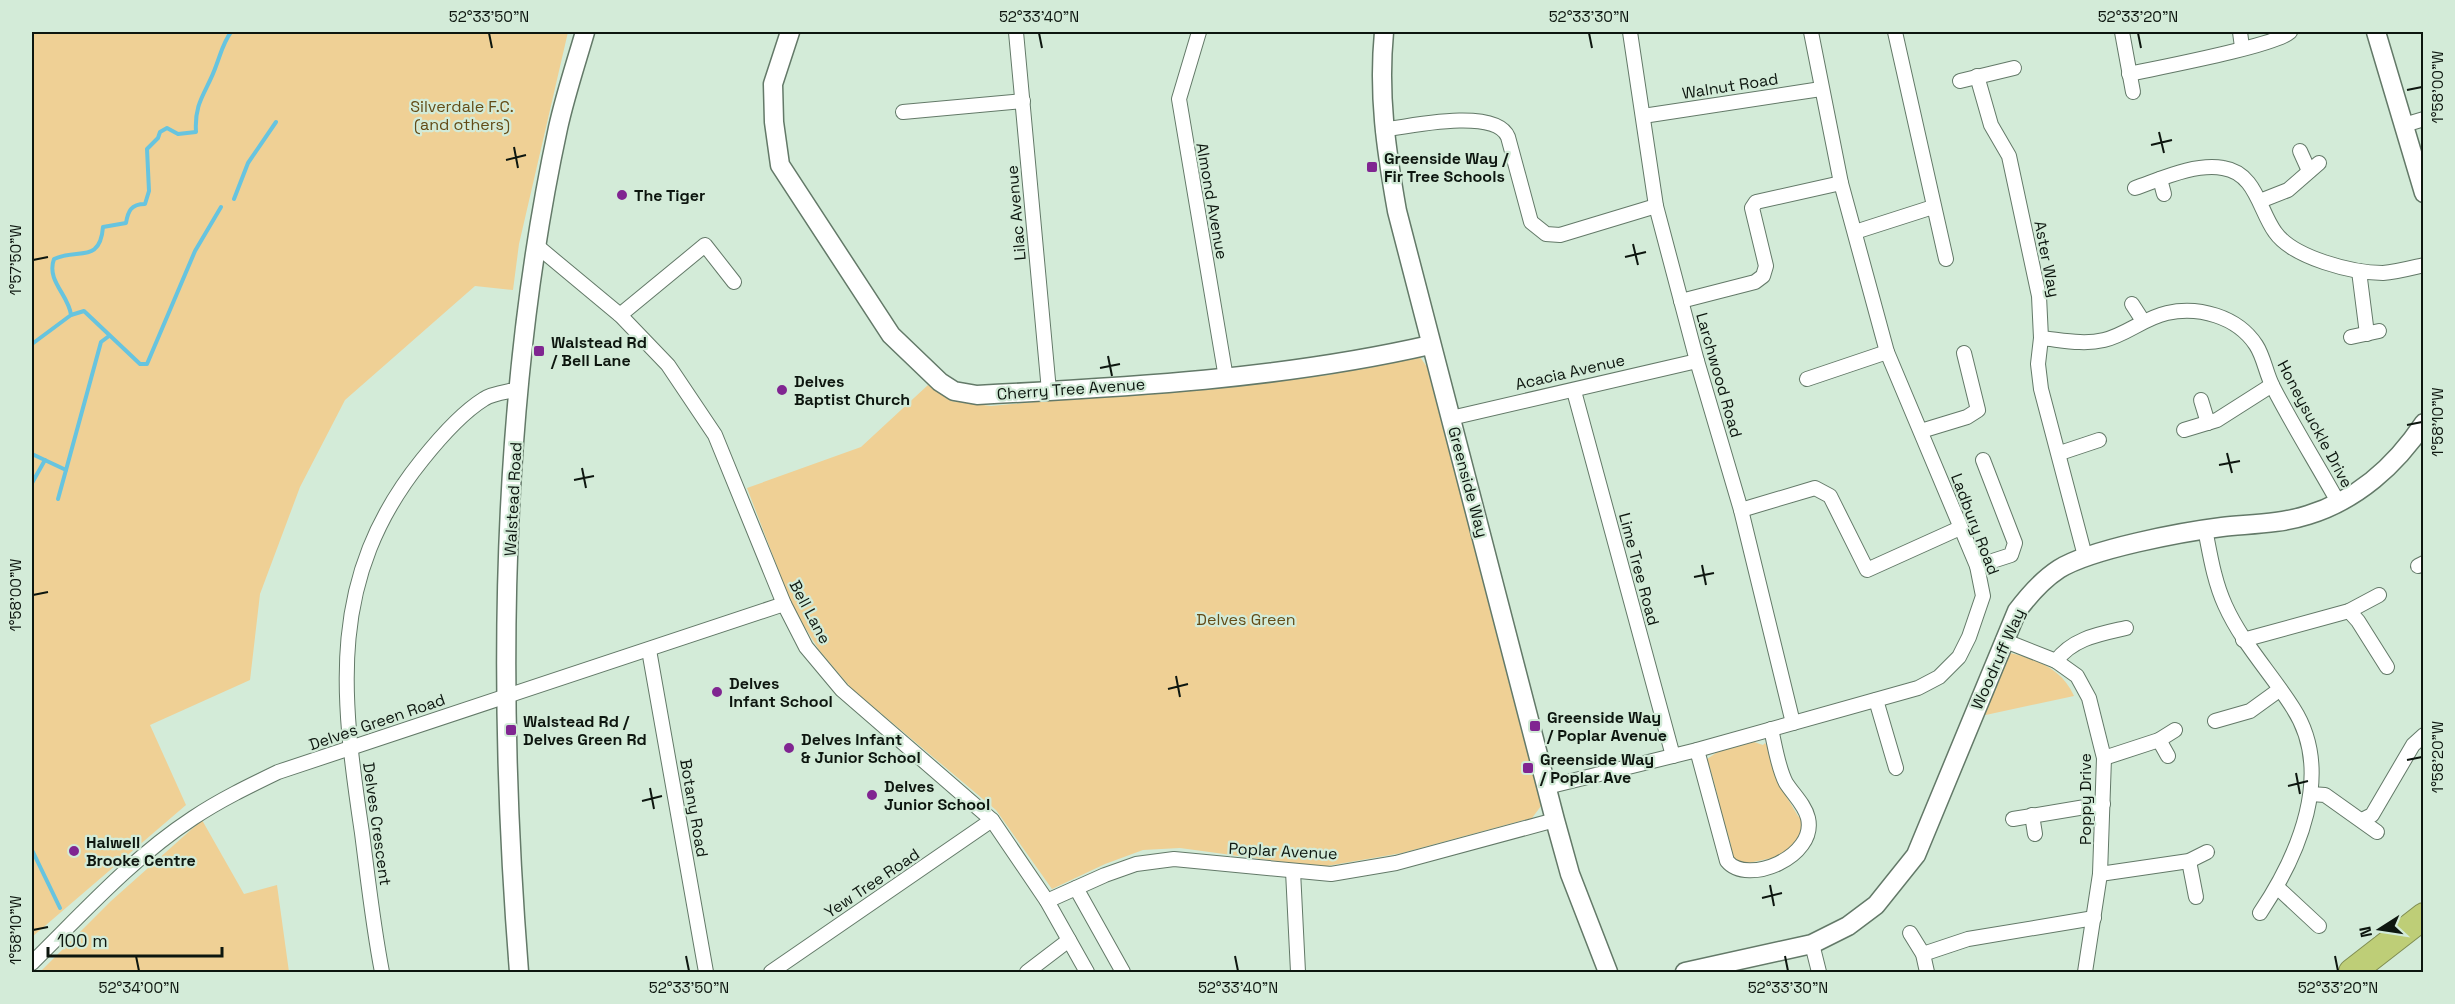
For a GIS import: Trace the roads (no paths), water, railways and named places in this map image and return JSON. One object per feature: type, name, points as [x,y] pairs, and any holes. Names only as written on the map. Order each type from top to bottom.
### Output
[{"type":"highway","points":[[2352,972],[2424,915]]},
{"type":"street","name":"Walstead Road","points":[[519,972],[513,896],[505,697],[512,489],[519,389],[537,246],[558,127],[585,32]]},
{"type":"street","name":"Cherry Tree Avenue","points":[[790,32],[773,84],[774,122],[780,165],[891,335],[917,363],[954,391],[976,395],[1049,392],[1226,378],[1353,361],[1430,345]]},
{"type":"street","name":"Lilac Avenue","points":[[1016,32],[1049,392]]},
{"type":"street","name":"Almond Avenue","points":[[1199,32],[1179,99],[1226,378]]},
{"type":"street","name":"Greenside Way","points":[[1384,32],[1380,72],[1383,130],[1397,211],[1555,820],[1588,927],[1608,972]]},
{"type":"street","name":"Larchwood Road","points":[[1630,32],[1656,206],[1697,361],[1741,510],[1792,723]]},
{"type":"street","name":"Ladbury Road","points":[[1547,787],[1697,750],[1918,688],[1939,676],[1959,657],[1969,637],[1983,596],[1977,567],[1887,352],[1841,183],[1811,32]]},
{"type":"street","points":[[1895,32],[1946,259]]},
{"type":"street","points":[[2122,32],[2133,92]]},
{"type":"street","points":[[2241,32],[2242,47]]},
{"type":"street","points":[[2129,74],[2285,36],[2290,32]]},
{"type":"street","points":[[2376,32],[2424,194]]},
{"type":"street","points":[[1960,81],[2014,68]]},
{"type":"street","name":"Aster Way","points":[[1977,76],[1991,125],[2009,156],[2039,296],[2041,338],[2038,363],[2041,389],[2060,453],[2085,556]]},
{"type":"street","name":"Walnut Road","points":[[1643,116],[1821,89]]},
{"type":"street","points":[[903,112],[1023,101]]},
{"type":"street","points":[[1383,130],[1421,123],[1485,120],[1501,126],[1508,137],[1531,222],[1546,234],[1560,235],[1656,206]]},
{"type":"street","points":[[2404,125],[2424,120]]},
{"type":"street","points":[[2260,201],[2288,190],[2314,167],[2300,151]]},
{"type":"street","points":[[2135,188],[2190,170],[2225,168],[2254,188],[2275,233],[2293,250],[2360,271],[2384,273],[2424,266]]},
{"type":"street","points":[[2160,179],[2164,194]]},
{"type":"street","points":[[1681,301],[1755,282],[1763,276],[1766,266],[1752,208],[1756,202],[1841,183]]},
{"type":"street","points":[[1855,232],[1933,207]]},
{"type":"street","points":[[620,315],[705,245],[734,282]]},
{"type":"street","name":"Bell Lane","points":[[537,246],[620,315],[668,365],[715,435],[784,604],[806,646],[842,690],[992,820],[1047,901],[1088,972]]},
{"type":"street","points":[[2351,338],[2373,333],[2360,271]]},
{"type":"street","points":[[2132,304],[2143,321]]},
{"type":"street","name":"Honeysuckle Drive","points":[[2041,338],[2072,343],[2105,340],[2143,321],[2180,310],[2201,310],[2222,318],[2241,329],[2256,345],[2272,385],[2338,502]]},
{"type":"street","points":[[1807,379],[1887,352]]},
{"type":"street","points":[[1921,431],[1967,417],[1978,410],[1964,353]]},
{"type":"street","name":"Acacia Avenue","points":[[1450,418],[1574,391],[1618,377],[1697,361]]},
{"type":"street","points":[[2184,430],[2208,423],[2236,409],[2272,385]]},
{"type":"street","name":"Delves Crescent","points":[[382,972],[349,747],[346,649],[351,611],[374,541],[409,476],[437,442],[485,398],[519,389]]},
{"type":"street","name":"Lime Tree Road","points":[[1574,391],[1673,756]]},
{"type":"street","points":[[2201,400],[2208,423]]},
{"type":"street","name":"Woodruff Way","points":[[1685,972],[1812,944],[1848,927],[1876,905],[1916,855],[2003,640],[2017,611],[2034,589],[2059,569],[2085,556],[2205,529],[2308,515],[2338,502],[2384,472],[2424,423]]},
{"type":"street","points":[[2060,453],[2099,440]]},
{"type":"street","points":[[1977,567],[2011,555],[2015,543],[1983,460]]},
{"type":"street","points":[[1741,510],[1815,488],[1830,496],[1867,570],[1960,528]]},
{"type":"street","points":[[2205,529],[2218,586],[2243,640],[2294,708],[2310,743],[2311,794],[2295,849],[2277,887],[2260,913]]},
{"type":"street","points":[[2243,640],[2349,611],[2379,595]]},
{"type":"street","name":"Delves Green Road","points":[[32,963],[83,910],[191,819],[222,799],[278,772],[784,604]]},
{"type":"street","points":[[2349,611],[2358,621],[2387,667]]},
{"type":"street","points":[[2056,661],[2064,651],[2093,630],[2126,627]]},
{"type":"street","name":"Poppy Drive","points":[[2003,640],[2056,661],[2077,676],[2089,698],[2104,758],[2100,874],[2085,972]]},
{"type":"street","points":[[2376,649],[2389,643]]},
{"type":"street","name":"Botany Road","points":[[649,650],[706,972]]},
{"type":"street","points":[[2215,721],[2236,717],[2266,701],[2279,690]]},
{"type":"street","points":[[1876,700],[1896,768]]},
{"type":"street","points":[[2236,717],[2242,731]]},
{"type":"street","points":[[1697,750],[1727,861],[1731,867],[1746,872],[1778,864],[1798,852],[1808,835],[1808,818],[1785,781],[1771,729]]},
{"type":"street","points":[[2104,758],[2159,740],[2175,730]]},
{"type":"street","points":[[2362,820],[2372,815],[2413,745],[2424,735]]},
{"type":"street","points":[[2159,740],[2168,756]]},
{"type":"street","points":[[2311,794],[2325,795],[2377,832]]},
{"type":"street","points":[[2013,819],[2103,804]]},
{"type":"street","points":[[2032,815],[2035,834]]},
{"type":"street","name":"Yew Tree Road","points":[[771,972],[992,820]]},
{"type":"street","name":"Poplar Avenue","points":[[1047,901],[1136,864],[1174,859],[1331,874],[1396,863],[1555,820]]},
{"type":"street","points":[[2100,874],[2189,861],[2207,852]]},
{"type":"street","points":[[2189,861],[2196,897]]},
{"type":"street","points":[[1293,871],[1298,972]]},
{"type":"street","points":[[2277,887],[2319,926]]},
{"type":"street","points":[[1076,888],[1123,972]]},
{"type":"street","points":[[1923,954],[1968,939],[2094,918]]},
{"type":"street","name":"Greenside Way","points":[[1588,927],[1616,972]]},
{"type":"street","points":[[1910,933],[1923,954],[1927,972]]},
{"type":"street","points":[[1027,972],[1069,940]]},
{"type":"street","points":[[1812,944],[1819,972]]},
{"type":"waterway","points":[[32,344],[71,315],[55,281],[52,267],[54,259],[93,250],[101,239],[103,227],[126,223],[131,209],[136,205],[145,204],[149,191],[147,149],[158,138],[160,132],[167,128],[178,134],[196,132],[199,104],[231,32]]},
{"type":"waterway","points":[[234,199],[248,163],[276,122]]},
{"type":"waterway","points":[[71,315],[84,311],[140,364],[147,364],[195,251],[221,207]]},
{"type":"waterway","points":[[32,454],[66,470],[101,342],[109,336]]},
{"type":"waterway","points":[[32,483],[45,460]]},
{"type":"waterway","points":[[58,499],[66,470]]},
{"type":"waterway","points":[[32,850],[60,908]]},
{"type":"place","name":"Greenside Way / Fir Tree Schools","points":[[1372,167]]},
{"type":"place","name":"The Tiger","points":[[622,195]]},
{"type":"place","name":"Walstead Rd / Bell Lane","points":[[539,351]]},
{"type":"place","name":"Delves Baptist Church","points":[[782,390]]},
{"type":"place","name":"Delves Infant School","points":[[717,692]]},
{"type":"place","name":"Greenside Way / Poplar Avenue","points":[[1535,726]]},
{"type":"place","name":"Walstead Rd / Delves Green Rd","points":[[511,730]]},
{"type":"place","name":"Delves Infant & Junior School","points":[[789,748]]},
{"type":"place","name":"Greenside Way / Poplar Ave","points":[[1528,768]]},
{"type":"place","name":"Delves Junior School","points":[[872,795]]},
{"type":"place","name":"Halwell Brooke Centre","points":[[74,851]]},
{"type":"park label","name":"Silverdale F.C. (and others)","points":[[462,115]]},
{"type":"park label","name":"Delves Green","points":[[1246,619]]}]
